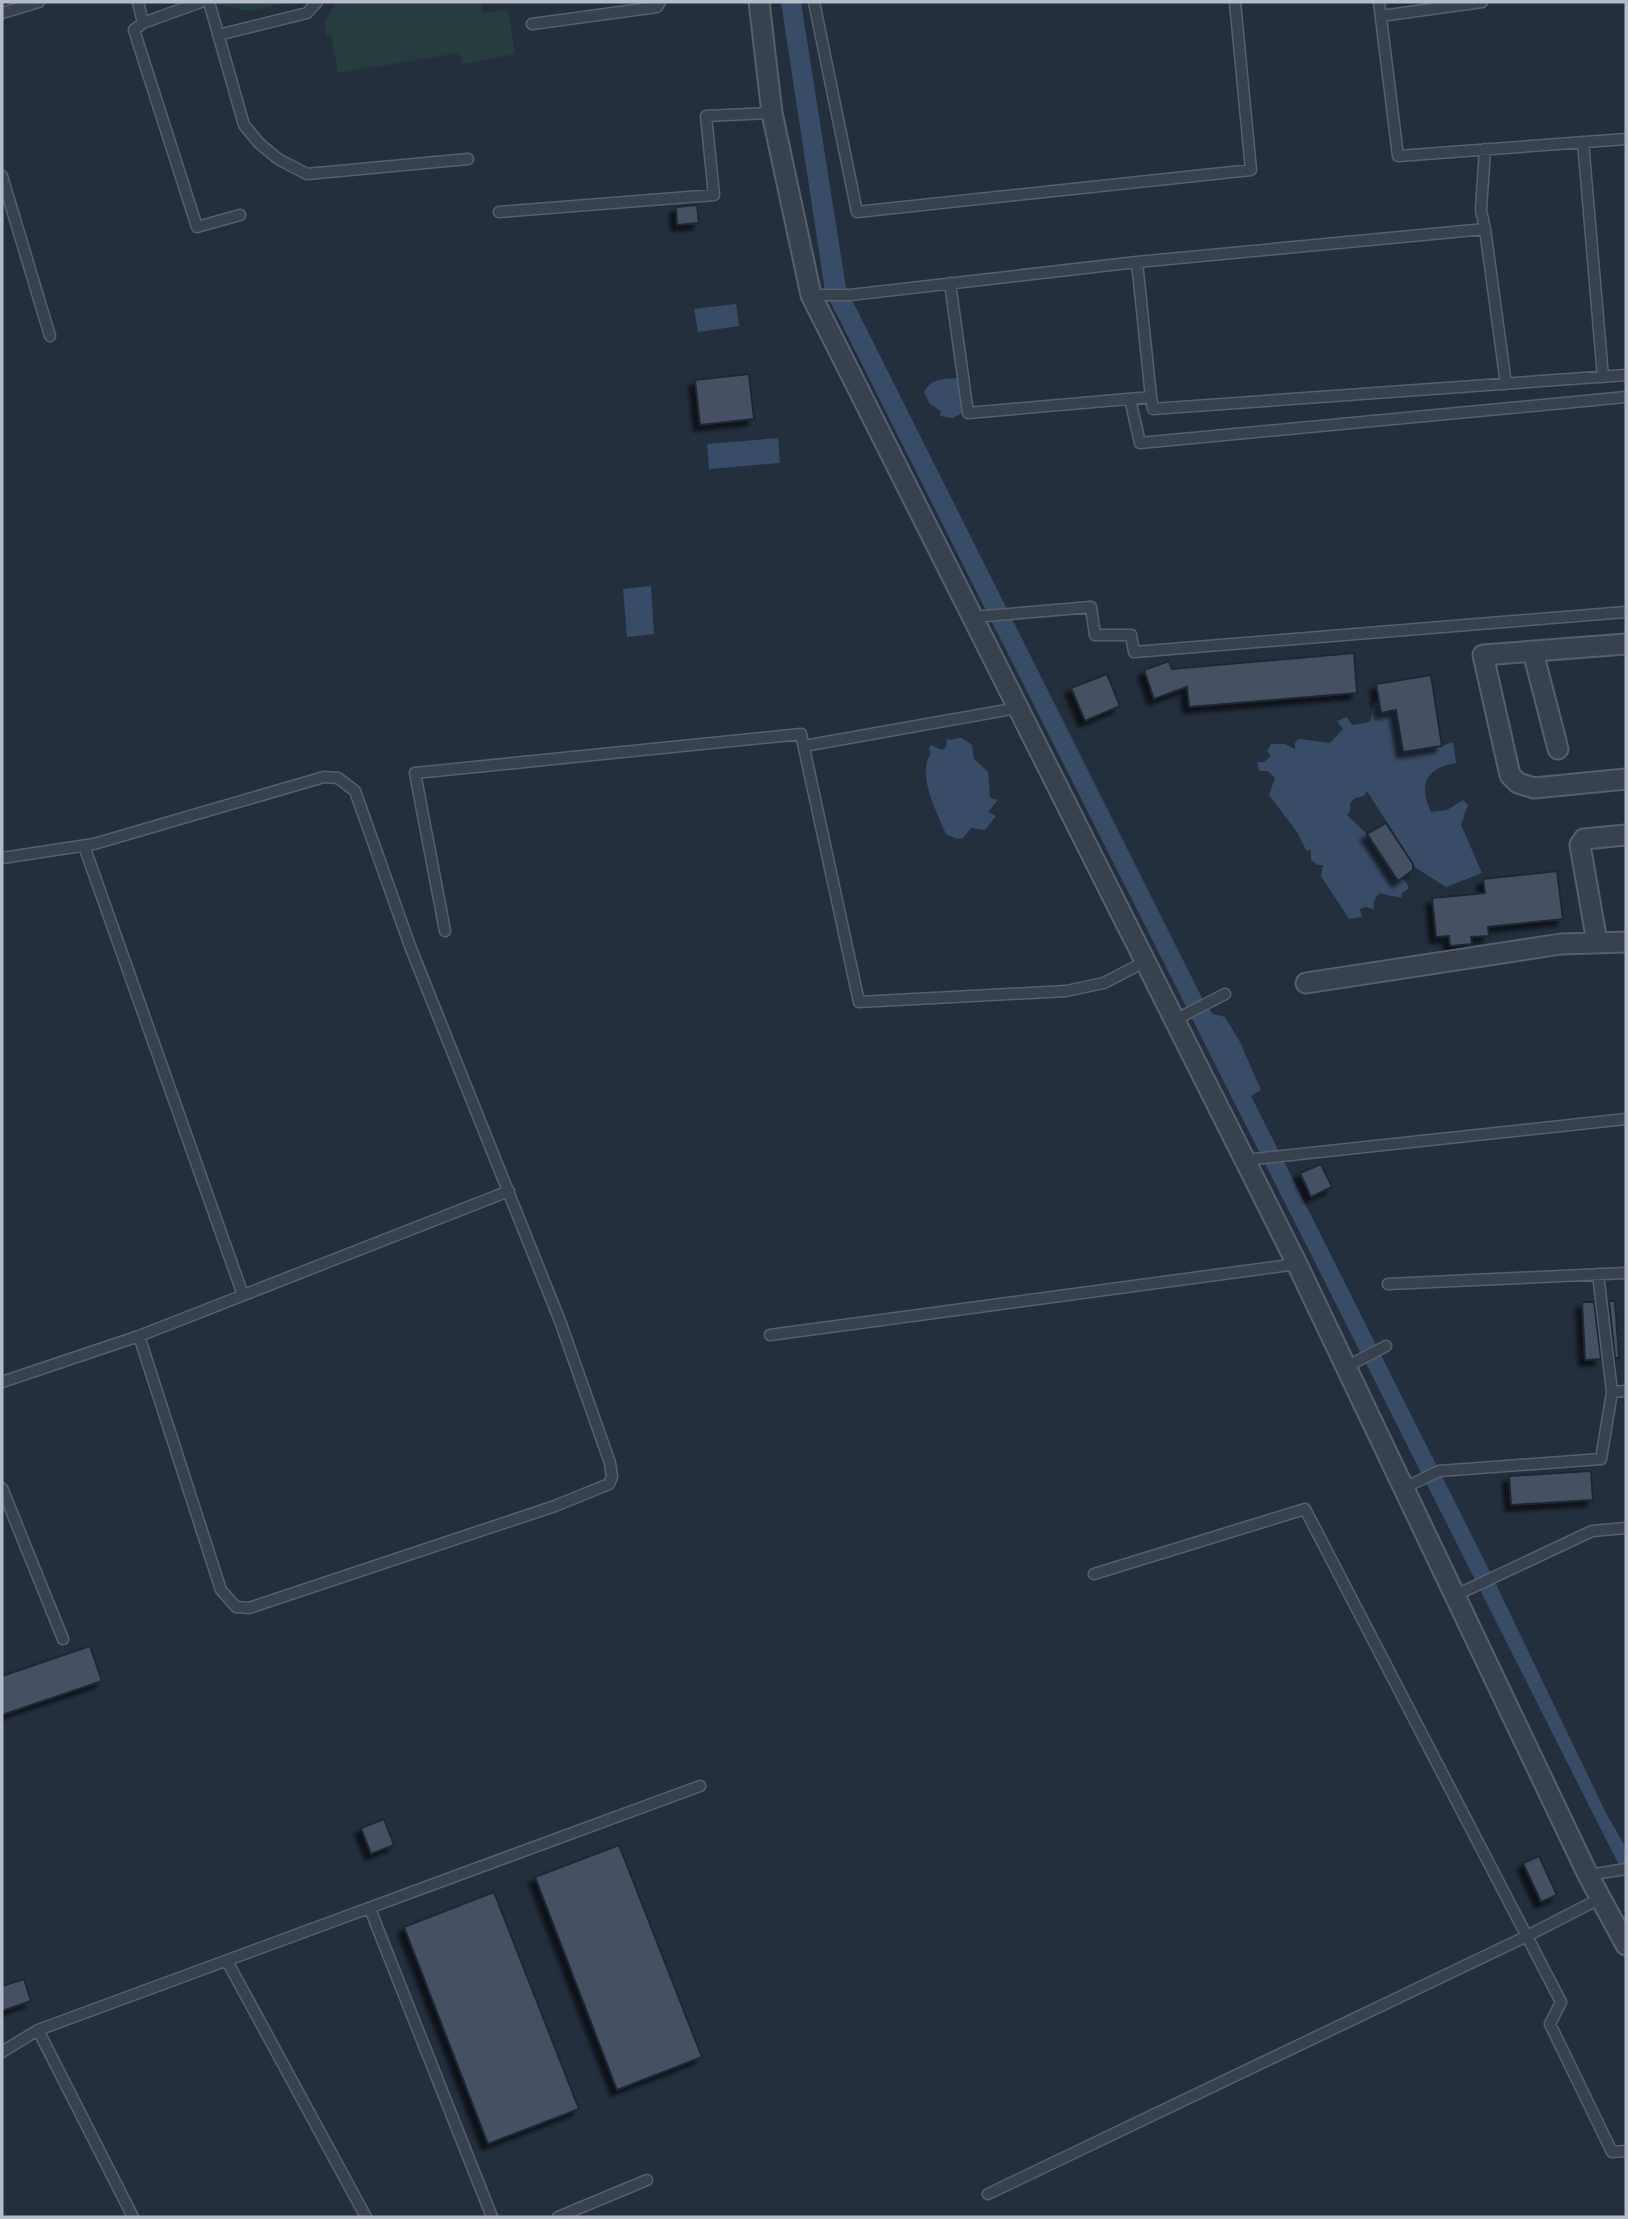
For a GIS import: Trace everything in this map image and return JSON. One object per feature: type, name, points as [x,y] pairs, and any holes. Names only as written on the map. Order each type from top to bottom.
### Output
[{"type":"street","points":[[759,2],[772,113],[819,295],[981,617],[1018,708],[1146,961],[1182,1016],[1254,1160],[1297,1264],[1355,1362],[1404,1488],[1588,1875],[1626,1945]]},
{"type":"street","points":[[1626,645],[1483,655],[1510,775],[1518,783],[1534,788],[1626,779]]},
{"type":"street","points":[[1533,652],[1558,749]]},
{"type":"street","points":[[1597,942],[1580,845],[1584,839],[1626,835]]},
{"type":"street","points":[[1306,983],[1547,945],[1626,942]]},
{"type":"lane","points":[[2,13],[38,2]]},
{"type":"lane","points":[[138,2],[143,23]]},
{"type":"lane","points":[[201,2],[143,23],[134,30],[197,227],[240,215]]},
{"type":"lane","points":[[209,2],[244,124],[259,143],[293,168],[307,174],[468,159]]},
{"type":"lane","points":[[218,35],[307,13],[317,2]]},
{"type":"lane","points":[[532,24],[657,7],[660,2]]},
{"type":"lane","points":[[814,2],[857,212],[1251,170],[1235,2]]},
{"type":"lane","points":[[1379,2],[1398,156],[1626,139]]},
{"type":"lane","points":[[1381,16],[1482,2]]},
{"type":"lane","points":[[499,212],[714,195],[705,116],[772,113]]},
{"type":"lane","points":[[1583,142],[1603,377]]},
{"type":"lane","points":[[1485,149],[1480,210],[1485,229],[1506,384]]},
{"type":"lane","points":[[2,176],[50,336]]},
{"type":"lane","points":[[819,295],[850,295],[1136,262],[1485,229]]},
{"type":"lane","points":[[1136,262],[1153,409],[1626,375]]},
{"type":"lane","points":[[950,283],[968,413],[1151,397]]},
{"type":"lane","points":[[1130,399],[1140,443],[1626,397]]},
{"type":"lane","points":[[981,617],[1091,607],[1095,635],[1131,635],[1133,652],[1626,612]]},
{"type":"lane","points":[[804,746],[1018,708]]},
{"type":"lane","points":[[444,931],[415,773],[801,734],[859,1002],[1066,991],[1104,983],[1146,961]]},
{"type":"lane","points":[[2,858],[84,846],[308,780],[330,776],[345,781],[355,791],[410,946],[560,1321],[610,1463],[612,1477],[609,1484],[555,1506],[249,1608],[236,1606],[221,1590],[139,1336]]},
{"type":"lane","points":[[84,846],[243,1295]]},
{"type":"lane","points":[[1182,1016],[1225,994]]},
{"type":"lane","points":[[1254,1160],[1626,1119]]},
{"type":"lane","points":[[2,1382],[139,1336],[509,1191]]},
{"type":"lane","points":[[770,1335],[1297,1264]]},
{"type":"lane","points":[[1388,1284],[1626,1273]]},
{"type":"lane","points":[[1404,1488],[1439,1471],[1601,1458],[1612,1392],[1598,1274]]},
{"type":"lane","points":[[1355,1362],[1382,1347]]},
{"type":"lane","points":[[1612,1392],[1626,1391]]},
{"type":"lane","points":[[2,1488],[63,1639]]},
{"type":"lane","points":[[1094,1574],[1305,1509],[1561,2001],[1550,2024],[1612,2152],[1626,2151]]},
{"type":"lane","points":[[1456,1595],[1592,1531],[1626,1528]]},
{"type":"lane","points":[[2,2052],[38,2030],[700,1786]]},
{"type":"lane","points":[[1588,1875],[1624,1869]]},
{"type":"lane","points":[[988,2194],[1601,1898]]},
{"type":"lane","points":[[370,1909],[492,2217]]},
{"type":"lane","points":[[227,1961],[366,2217]]},
{"type":"lane","points":[[38,2030],[134,2217]]},
{"type":"lane","points":[[558,2217],[647,2180]]},
{"type":"green space","points":[[217,2],[293,2],[251,11],[217,5]]},
{"type":"green space","points":[[337,2],[481,2],[483,13],[508,10],[515,54],[462,64],[459,53],[338,73],[331,35],[326,35],[324,22]]},
{"type":"water","points":[[781,2],[801,2],[846,288],[1205,1004],[1213,1014],[1225,1017],[1240,1042],[1261,1090],[1251,1096],[1493,1578],[1606,1813],[1626,1848],[1626,1879],[825,291]]},
{"type":"water","points":[[736,304],[739,326],[698,332],[694,309]]},
{"type":"water","points":[[958,378],[962,413],[953,418],[940,416],[941,411],[930,404],[924,392],[934,382]]},
{"type":"water","points":[[778,438],[780,463],[709,469],[707,444]]},
{"type":"water","points":[[651,586],[654,634],[627,637],[623,589]]},
{"type":"water","points":[[1379,700],[1381,713],[1396,710],[1403,752],[1453,742],[1456,763],[1446,765],[1431,774],[1427,779],[1425,794],[1431,812],[1447,810],[1463,800],[1468,805],[1461,825],[1482,873],[1446,887],[1416,868],[1367,791],[1364,796],[1355,798],[1350,803],[1347,815],[1389,858],[1409,888],[1402,893],[1401,898],[1379,893],[1374,901],[1374,909],[1360,909],[1362,917],[1349,919],[1321,876],[1323,865],[1311,860],[1311,850],[1306,850],[1297,832],[1269,795],[1275,778],[1268,771],[1259,771],[1257,762],[1264,762],[1271,756],[1267,751],[1271,744],[1285,744],[1295,749],[1295,743],[1299,739],[1330,743],[1343,729],[1337,721],[1347,717],[1352,725],[1370,722],[1374,702]]},
{"type":"water","points":[[962,738],[972,745],[974,759],[988,772],[990,798],[998,800],[988,812],[996,816],[985,830],[971,828],[963,838],[957,839],[946,834],[933,804],[926,772],[931,745],[942,750],[946,747],[947,739]]},
{"type":"building","points":[[697,205],[699,223],[677,225],[676,207]]},
{"type":"building","points":[[749,374],[754,419],[700,425],[695,380]]},
{"type":"building","points":[[1354,653],[1357,693],[1189,707],[1187,687],[1154,699],[1144,670],[1169,661],[1172,669]]},
{"type":"building","points":[[1107,674],[1120,706],[1085,721],[1071,688]]},
{"type":"building","points":[[1431,675],[1442,746],[1403,752],[1396,710],[1381,713],[1376,684]]},
{"type":"building","points":[[1386,823],[1413,864],[1413,870],[1398,881],[1367,834]]},
{"type":"building","points":[[1557,871],[1563,919],[1488,927],[1489,936],[1471,937],[1472,944],[1450,946],[1449,936],[1436,937],[1432,898],[1485,893],[1483,879]]},
{"type":"building","points":[[1321,1164],[1332,1187],[1311,1197],[1300,1173]]},
{"type":"building","points":[[1609,1301],[1615,1301],[1619,1358],[1615,1358]]},
{"type":"building","points":[[1582,1302],[1594,1302],[1601,1359],[1585,1360]]},
{"type":"building","points":[[1591,1471],[1593,1500],[1511,1505],[1509,1476]]},
{"type":"building","points":[[90,1646],[102,1681],[2,1715],[2,1676]]},
{"type":"building","points":[[384,1819],[394,1845],[371,1854],[361,1828]]},
{"type":"building","points":[[619,1845],[702,2057],[617,2090],[535,1877]]},
{"type":"building","points":[[1539,1856],[1557,1895],[1541,1902],[1523,1863]]},
{"type":"building","points":[[494,1892],[579,2109],[488,2144],[404,1927]]},
{"type":"building","points":[[24,1979],[31,2001],[2,2011],[2,1986]]}]
